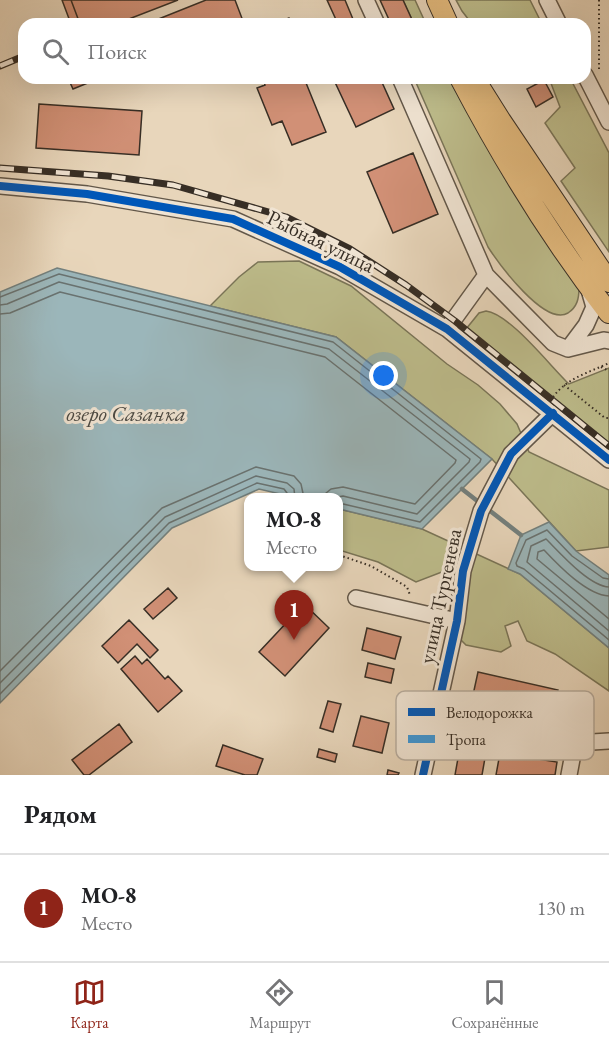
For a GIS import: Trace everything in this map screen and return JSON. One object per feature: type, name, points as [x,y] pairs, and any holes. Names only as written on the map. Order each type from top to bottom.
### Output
[{"type":"main road","points":[[424,0],[432,18]]},
{"type":"main road","points":[[437,0],[445,18]]},
{"type":"main road","points":[[463,84],[510,170],[588,287],[609,313]]},
{"type":"main road","points":[[478,84],[606,275]]},
{"type":"street","points":[[366,0],[374,18]]},
{"type":"street","points":[[547,0],[557,18]]},
{"type":"street","points":[[592,74],[609,122]]},
{"type":"street","points":[[403,84],[486,275],[553,343],[568,349],[604,340],[609,341]]},
{"type":"street","name":"Рыбная улица","points":[[0,186],[87,194],[233,219],[340,267],[447,329],[609,460]]},
{"type":"street","points":[[447,329],[486,275]]},
{"type":"street","points":[[568,349],[586,325],[594,307],[588,287]]},
{"type":"street","name":"улица Тургенева","points":[[442,691],[457,621],[463,571],[481,511],[511,454],[553,414]]},
{"type":"street","points":[[356,597],[457,621]]},
{"type":"street","points":[[594,742],[609,741]]},
{"type":"street","name":"улица Тургенева","points":[[423,775],[426,760]]},
{"type":"street","points":[[569,775],[572,760]]},
{"type":"path","points":[[592,74],[599,0]]},
{"type":"path","points":[[560,388],[573,378],[609,363]]},
{"type":"path","points":[[601,367],[609,371]]},
{"type":"path","points":[[564,385],[609,418]]},
{"type":"path","points":[[343,556],[371,566],[407,586],[411,600]]},
{"type":"path","points":[[435,602],[454,577],[463,571]]},
{"type":"shaded area","points":[[403,0],[415,0],[423,18],[411,18]]},
{"type":"shaded area","points":[[456,0],[530,0],[539,18],[467,18]]},
{"type":"shaded area","points":[[417,84],[455,84],[579,288],[579,296],[574,308],[568,313],[558,315],[535,303],[512,279],[488,247]]},
{"type":"shaded area","points":[[551,84],[573,84],[609,153],[609,252],[561,181],[575,168],[545,123],[560,107]]},
{"type":"shaded area","points":[[299,261],[351,286],[447,364],[478,385],[500,404],[517,424],[529,452],[609,490],[609,547],[576,551],[492,459],[336,337],[210,306],[258,262]]},
{"type":"shaded area","points":[[486,311],[496,314],[518,331],[569,384],[609,368],[609,451],[462,334],[479,313]]},
{"type":"shaded area","points":[[343,510],[422,529],[520,574],[609,648],[609,691],[555,654],[527,641],[518,621],[505,626],[511,646],[501,652],[466,645],[459,638],[463,605],[447,570],[416,582],[378,562],[343,551]]},
{"type":"water","name":"озеро Сазанка","points":[[57,268],[336,337],[492,459],[422,529],[343,510],[343,493],[276,493],[259,489],[244,493],[244,496],[172,528],[0,703],[0,292]]},
{"type":"water","points":[[549,522],[576,551],[609,575],[609,648],[520,574],[508,569],[521,535]]},
{"type":"building","points":[[62,0],[71,0],[78,18],[69,18]]},
{"type":"building","points":[[71,0],[178,0],[132,18],[78,18]]},
{"type":"building","points":[[206,0],[235,0],[242,18],[161,18]]},
{"type":"building","points":[[327,0],[345,0],[352,18],[335,18]]},
{"type":"building","points":[[380,0],[403,0],[411,18],[388,18]]},
{"type":"building","points":[[71,84],[85,84],[73,89]]},
{"type":"building","points":[[306,84],[326,132],[292,145],[282,121],[272,125],[257,88],[265,85]]},
{"type":"building","points":[[336,84],[383,84],[394,109],[356,127]]},
{"type":"building","points":[[536,84],[546,84],[553,97],[536,107],[527,89]]},
{"type":"building","points":[[39,104],[142,111],[139,155],[36,148]]},
{"type":"building","points":[[413,153],[438,214],[393,233],[367,172]]},
{"type":"building","points":[[168,588],[177,598],[153,619],[144,609]]},
{"type":"building","points":[[304,604],[329,628],[285,676],[259,652]]},
{"type":"building","points":[[129,620],[158,650],[150,658],[137,644],[118,663],[102,646]]},
{"type":"building","points":[[367,628],[401,637],[395,659],[362,650]]},
{"type":"building","points":[[429,638],[439,640],[436,651],[426,649]]},
{"type":"building","points":[[135,656],[142,664],[147,659],[165,679],[168,676],[182,691],[158,712],[121,669]]},
{"type":"building","points":[[368,663],[394,669],[391,683],[365,677]]},
{"type":"building","points":[[478,672],[558,690],[558,691],[474,691]]},
{"type":"building","points":[[328,701],[341,704],[333,732],[320,728]]},
{"type":"building","points":[[361,716],[389,723],[382,753],[353,746]]},
{"type":"building","points":[[119,724],[132,742],[89,775],[84,775],[72,760]]},
{"type":"building","points":[[223,745],[263,759],[257,775],[245,775],[216,766]]},
{"type":"building","points":[[319,749],[337,754],[335,762],[317,757]]},
{"type":"building","points":[[458,760],[485,760],[482,775],[455,775]]},
{"type":"building","points":[[499,760],[557,762],[555,775],[496,775]]},
{"type":"building","points":[[388,770],[399,773],[398,775],[387,775]]},
{"type":"waterway","points":[[462,489],[521,535]]},
{"type":"railway","points":[[0,66],[18,58]]},
{"type":"railway","points":[[0,168],[108,176],[173,185],[286,217],[350,249],[406,285],[455,321],[609,446]]},
{"type":"cycle path","points":[[0,186],[87,194],[233,219],[340,267],[447,329],[609,460]]},
{"type":"cycle path","points":[[442,691],[457,621],[463,571],[481,511],[511,454],[553,413]]},
{"type":"cycle path","points":[[423,775],[426,760]]},
{"type":"place","name":"MO-8","points":[[294,640]]}]
